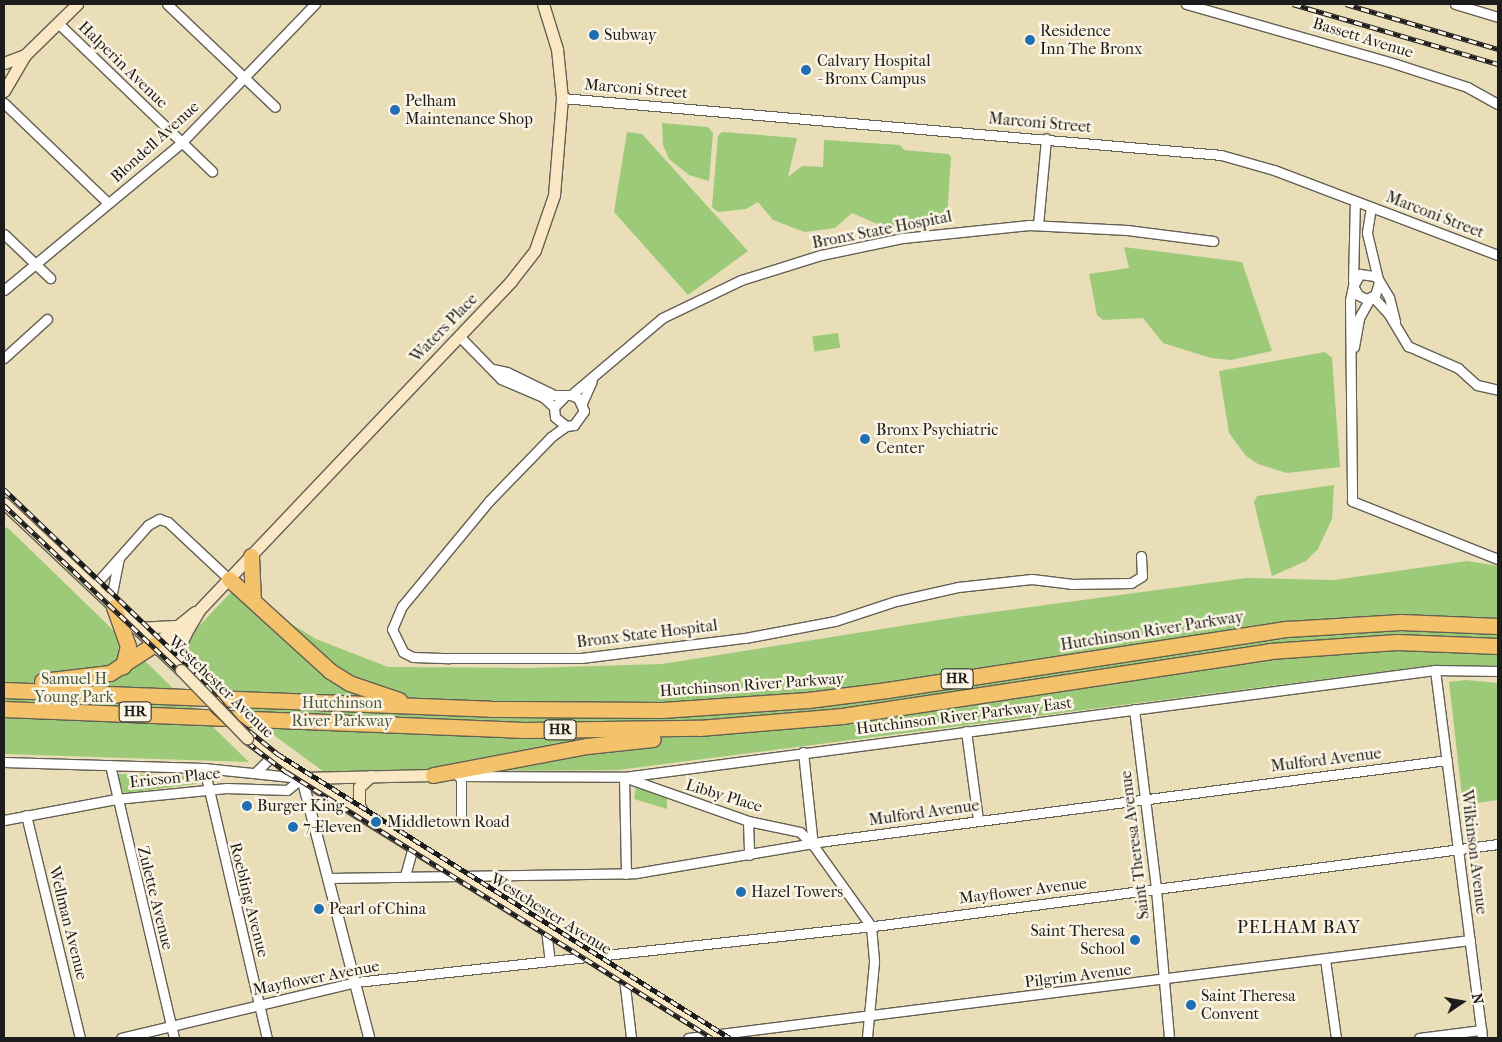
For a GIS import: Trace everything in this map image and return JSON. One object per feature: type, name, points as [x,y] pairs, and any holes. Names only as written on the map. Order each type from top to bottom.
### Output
[{"type":"highway","points":[[251,556],[253,600]]},
{"type":"highway","points":[[229,579],[314,659],[341,678],[414,706]]},
{"type":"highway","points":[[112,605],[128,646],[123,666]]},
{"type":"highway","name":"Hutchinson River Parkway","points":[[4,688],[414,706],[621,711],[754,705],[887,690],[1286,629],[1401,622],[1498,626]]},
{"type":"highway","name":"HR","points":[[4,709],[524,730],[632,730],[759,724],[842,716],[1270,651],[1390,642],[1498,646]]},
{"type":"highway","points":[[1471,644],[1498,651]]},
{"type":"highway","points":[[4,688],[105,674],[156,647]]},
{"type":"highway","points":[[432,775],[587,746],[689,736],[759,724]]},
{"type":"main road","points":[[4,91],[25,55],[77,4]]},
{"type":"main road","name":"Waters Place","points":[[156,647],[175,626],[200,609],[251,556],[459,336],[535,250],[554,194],[562,98],[556,49],[543,4]]},
{"type":"main road","points":[[4,63],[25,55]]},
{"type":"main road","name":"Westchester Avenue","points":[[5,508],[181,670],[247,738],[298,780],[364,815],[718,1037]]},
{"type":"main road","name":"Waters Place","points":[[156,647],[188,629],[200,609]]},
{"type":"main road","points":[[136,628],[175,626]]},
{"type":"main road","points":[[181,670],[178,648],[188,629]]},
{"type":"main road","points":[[298,780],[432,775]]},
{"type":"main road","points":[[364,815],[359,805],[359,787],[371,776]]},
{"type":"street","points":[[167,4],[246,77],[275,108]]},
{"type":"street","name":"Bassett Avenue","points":[[1186,4],[1360,52],[1467,87],[1498,104]]},
{"type":"street","points":[[1455,4],[1498,17]]},
{"type":"street","name":"Blondell Avenue","points":[[4,290],[182,142],[246,77],[308,6]]},
{"type":"street","name":"Halperin Avenue","points":[[58,23],[212,171]]},
{"type":"street","name":"Marconi Street","points":[[562,98],[1046,138],[1221,155],[1274,170],[1498,255]]},
{"type":"street","points":[[4,103],[108,202]]},
{"type":"street","points":[[1038,225],[1046,138]]},
{"type":"street","points":[[1355,201],[1353,283],[1350,307],[1352,500],[1498,559]]},
{"type":"street","points":[[1371,207],[1367,233],[1379,281],[1389,297],[1396,327],[1402,339],[1411,348],[1461,370],[1477,385],[1498,390]]},
{"type":"street","name":"Bronx State Hospital","points":[[568,396],[592,381],[641,333],[662,318],[741,280],[821,255],[903,238],[1038,225],[1127,230],[1213,241]]},
{"type":"street","points":[[4,234],[50,278]]},
{"type":"street","points":[[1353,283],[1367,273],[1379,281]]},
{"type":"street","points":[[1352,357],[1359,318],[1379,281]]},
{"type":"street","points":[[1353,283],[1360,297],[1371,298],[1396,327]]},
{"type":"street","points":[[4,358],[47,319]]},
{"type":"street","points":[[459,336],[501,379],[543,397],[554,407],[555,417],[551,437]]},
{"type":"street","points":[[493,370],[507,372],[554,395],[568,396],[582,403],[584,411],[581,420],[566,426],[555,417]]},
{"type":"street","name":"Bronx State Hospital","points":[[582,403],[592,381]]},
{"type":"street","points":[[554,407],[568,396]]},
{"type":"street","name":"Bronx State Hospital","points":[[566,426],[551,437],[489,501],[402,606],[392,629],[403,652],[413,657],[440,658],[581,658],[745,638],[835,621],[896,601],[958,587],[1032,579],[1071,584],[1131,583],[1142,576],[1141,556]]},
{"type":"street","points":[[93,587],[148,525],[159,519],[168,522],[229,579]]},
{"type":"street","points":[[112,605],[120,555]]},
{"type":"street","name":"Hutchinson River Parkway East","points":[[432,775],[624,777],[802,752],[1435,670],[1498,671]]},
{"type":"street","name":"Wilkinson Avenue","points":[[1435,670],[1482,1034]]},
{"type":"street","name":"Saint Theresa Avenue","points":[[1134,709],[1156,889],[1169,1038]]},
{"type":"street","points":[[966,731],[978,820]]},
{"type":"street","points":[[802,752],[813,845],[870,926],[874,962],[867,1038]]},
{"type":"street","points":[[256,772],[271,757]]},
{"type":"street","name":"Mulford Avenue","points":[[329,878],[626,874],[978,820],[1447,760]]},
{"type":"street","points":[[4,762],[204,768]]},
{"type":"street","name":"Zulette Avenue","points":[[110,765],[116,800],[174,1038]]},
{"type":"street","name":"Ericson Place","points":[[204,768],[256,772],[298,780]]},
{"type":"street","name":"Roebling Avenue","points":[[204,768],[268,1038]]},
{"type":"street","points":[[461,776],[461,817]]},
{"type":"street","points":[[624,777],[626,874]]},
{"type":"street","name":"Libby Place","points":[[624,777],[667,794],[748,821],[800,832],[813,845]]},
{"type":"street","points":[[298,780],[329,878],[369,1038]]},
{"type":"street","name":"Ericson Place","points":[[4,820],[116,800],[208,790],[286,790],[298,780]]},
{"type":"street","name":"Wellman Avenue","points":[[26,815],[80,1038]]},
{"type":"street","points":[[748,821],[749,855]]},
{"type":"street","name":"Mayflower Avenue","points":[[121,1038],[356,982],[870,926],[1498,844]]},
{"type":"street","points":[[405,876],[413,846]]},
{"type":"street","points":[[546,930],[550,961]]},
{"type":"street","name":"Pilgrim Avenue","points":[[688,1038],[718,1037],[1470,940]]},
{"type":"street","points":[[1325,959],[1336,1038]]},
{"type":"street","points":[[624,978],[631,1038]]},
{"type":"street","points":[[1419,1038],[1482,1034]]},
{"type":"green space","points":[[662,123],[708,127],[713,133],[709,181],[689,175],[669,159],[663,145]]},
{"type":"green space","points":[[627,132],[642,134],[748,251],[688,295],[614,212]]},
{"type":"green space","points":[[722,132],[797,138],[788,177],[802,166],[823,167],[824,140],[900,145],[904,150],[948,154],[951,157],[947,218],[910,223],[897,215],[894,227],[880,225],[852,213],[835,228],[805,232],[773,220],[758,202],[746,209],[718,212],[712,207],[718,136]]},
{"type":"green space","points":[[1124,247],[1242,262],[1272,351],[1231,360],[1211,358],[1163,343],[1143,318],[1103,320],[1097,315],[1089,274],[1129,268]]},
{"type":"green space","points":[[838,333],[840,348],[814,351],[812,337]]},
{"type":"green space","points":[[1325,352],[1332,358],[1340,467],[1287,473],[1258,464],[1246,456],[1229,433],[1219,371]]},
{"type":"green space","points":[[1334,485],[1332,519],[1318,549],[1306,561],[1272,576],[1254,502],[1257,496]]},
{"type":"green space","name":"Samuel H Young Park","points":[[7,527],[249,762],[4,754],[4,530]]},
{"type":"green space","name":"Hutchinson River Parkway","points":[[1467,561],[1498,566],[1498,666],[1434,665],[618,770],[324,772],[271,733],[180,646],[234,589],[316,639],[388,667],[530,668],[662,664],[964,616],[1246,578],[1334,580]]},
{"type":"green space","points":[[1466,680],[1498,683],[1498,800],[1463,805],[1449,682]]},
{"type":"green space","points":[[119,774],[196,776],[199,780],[196,784],[124,793],[117,776]]},
{"type":"green space","points":[[636,787],[667,798],[667,809],[634,799]]},
{"type":"railway","points":[[1293,4],[1498,64]]},
{"type":"railway","points":[[1346,4],[1498,49]]},
{"type":"railway","points":[[4,489],[196,673],[237,721],[278,754],[730,1038]]},
{"type":"railway","points":[[4,505],[222,712]]},
{"type":"railway","points":[[212,709],[256,749],[287,772],[712,1038]]},
{"type":"place","name":"Subway","points":[[594,35]]},
{"type":"place","name":"Residence Inn The Bronx","points":[[1030,40]]},
{"type":"place","name":"Calvary Hospital - Bronx Campus","points":[[806,70]]},
{"type":"place","name":"Pelham Maintenance Shop","points":[[395,110]]},
{"type":"place","name":"Bronx Psychiatric Center","points":[[865,439]]},
{"type":"place","name":"Burger King","points":[[247,806]]},
{"type":"place","name":"Middletown Road","points":[[376,822]]},
{"type":"place","name":"7-Eleven","points":[[293,827]]},
{"type":"place","name":"Hazel Towers","points":[[741,892]]},
{"type":"place","name":"Pearl of China","points":[[319,909]]},
{"type":"place","name":"Saint Theresa School","points":[[1135,940]]},
{"type":"place","name":"Saint Theresa Convent","points":[[1191,1005]]},
{"type":"district","name":"PELHAM BAY","points":[[1299,928]]}]
